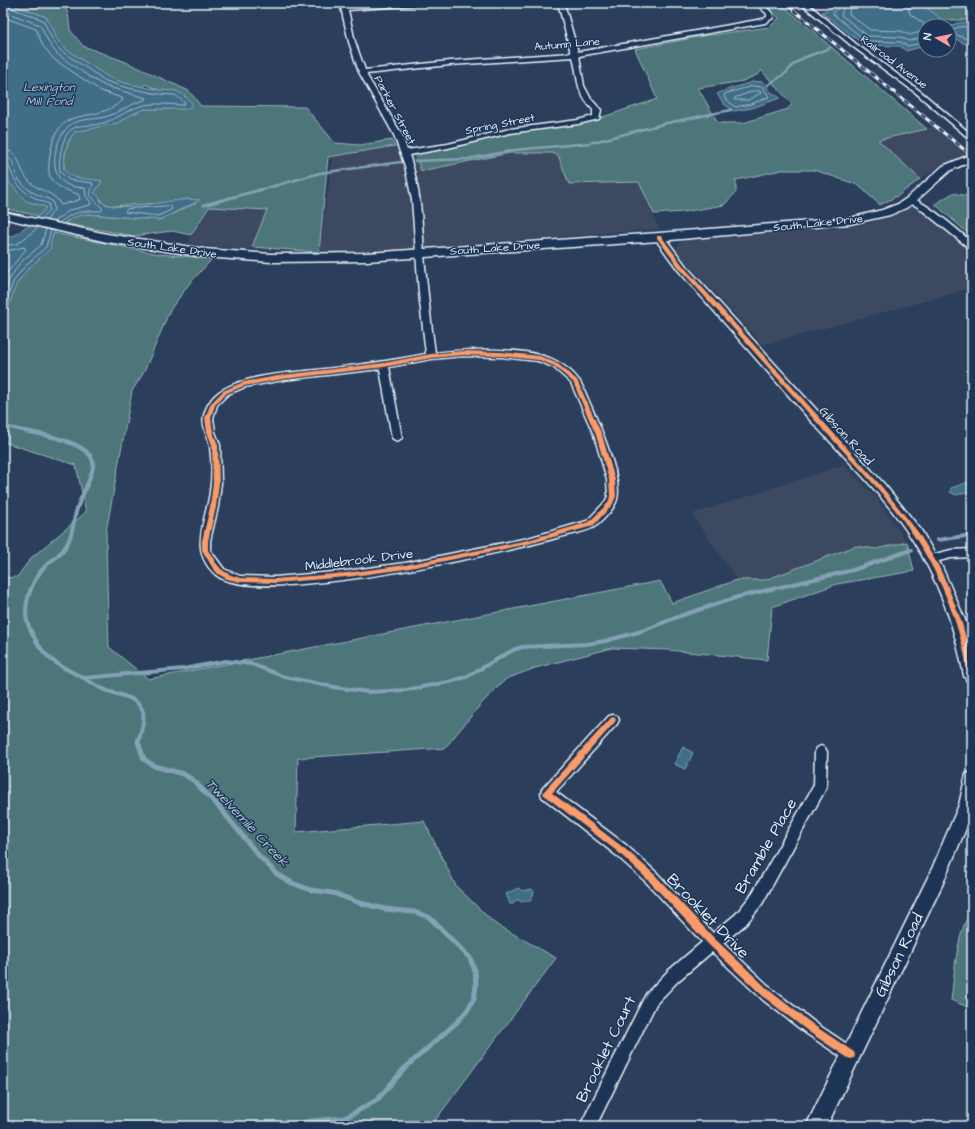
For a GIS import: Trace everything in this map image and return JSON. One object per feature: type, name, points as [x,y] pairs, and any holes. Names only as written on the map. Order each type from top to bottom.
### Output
[{"type":"main road","name":"South Lake Drive","points":[[3,215],[143,244],[239,256],[322,259],[659,237],[850,221],[886,212],[912,200],[947,168],[972,157]]},
{"type":"street","points":[[344,6],[415,3]]},
{"type":"street","points":[[561,3],[574,55]]},
{"type":"street","name":"Autumn Lane","points":[[362,72],[450,63],[574,55],[762,21],[770,18],[769,12],[759,3]]},
{"type":"street","name":"Railroad Avenue","points":[[802,3],[854,45],[918,92],[972,139]]},
{"type":"street","name":"Parker Street","points":[[344,6],[352,42],[362,72],[398,136],[405,153],[415,194],[420,253]]},
{"type":"street","name":"Spring Street","points":[[405,153],[448,146],[510,131],[592,119],[597,115],[597,110],[588,100],[581,86],[574,55]]},
{"type":"street","points":[[912,200],[921,205],[972,246]]},
{"type":"street","name":"Gibson Road","points":[[659,237],[682,268],[884,494],[916,534],[931,559],[953,604],[965,643],[972,676]]},
{"type":"street","points":[[420,253],[423,293],[431,356]]},
{"type":"street","name":"Middlebrook Drive","points":[[463,353],[521,355],[549,361],[570,375],[575,381],[585,401],[599,435],[612,480],[613,492],[611,500],[598,517],[591,524],[581,528],[536,540],[405,567],[346,575],[275,581],[240,580],[229,577],[220,572],[209,558],[205,550],[205,541],[213,508],[216,483],[215,445],[210,432],[208,418],[213,404],[225,392],[234,387],[253,382],[303,374],[384,365],[431,356],[463,353]]},
{"type":"street","points":[[384,365],[397,438]]},
{"type":"street","points":[[931,559],[951,554],[972,554]]},
{"type":"street","name":"Brooklet Drive","points":[[613,720],[547,794],[641,867],[712,942],[768,995],[812,1029],[851,1055]]},
{"type":"street","name":"Bramble Place","points":[[712,942],[740,919],[757,899],[820,786],[821,752]]},
{"type":"street","name":"Gibson Road","points":[[816,1126],[937,877],[967,805],[972,779]]},
{"type":"street","name":"Brooklet Court","points":[[588,1126],[651,999],[673,976],[712,942]]},
{"type":"shaded area","points":[[934,127],[966,155],[952,160],[920,179],[878,140]]},
{"type":"shaded area","points":[[395,146],[415,154],[421,171],[510,153],[551,153],[558,155],[569,184],[639,182],[659,229],[371,252],[319,252],[333,156]]},
{"type":"shaded area","points":[[916,204],[972,252],[972,288],[763,345],[676,251],[679,243],[686,240],[840,228],[869,223]]},
{"type":"shaded area","points":[[209,207],[267,210],[250,250],[187,244]]},
{"type":"shaded area","points":[[844,465],[876,497],[907,542],[876,549],[856,546],[765,580],[737,580],[692,514]]},
{"type":"green space","points":[[8,3],[63,3],[68,13],[70,30],[83,46],[126,62],[189,91],[201,106],[305,107],[335,143],[360,145],[392,140],[395,146],[328,157],[319,252],[252,247],[267,210],[209,207],[191,235],[172,231],[134,236],[65,223],[72,218],[85,214],[159,220],[196,203],[188,199],[162,203],[112,206],[101,202],[101,199],[94,193],[102,181],[80,179],[69,175],[65,171],[64,164],[67,146],[75,132],[117,123],[144,109],[171,109],[186,97],[176,91],[159,90],[145,84],[144,87],[124,83],[108,77],[64,48],[56,38],[54,31],[46,17]]},
{"type":"green space","points":[[762,3],[780,3],[927,129],[878,140],[920,179],[899,195],[880,205],[858,185],[814,170],[782,170],[736,180],[736,192],[724,205],[683,212],[654,214],[639,182],[569,184],[558,155],[551,153],[510,153],[421,171],[415,154],[458,146],[491,137],[594,120],[657,99],[635,49],[703,36],[770,27],[779,18]],"holes":[[[761,70],[792,104],[788,109],[743,123],[718,123],[698,88],[743,81],[759,74]]]},
{"type":"green space","points":[[920,3],[972,3],[972,20],[957,20],[957,18],[939,17]]},
{"type":"green space","points":[[3,156],[9,182],[27,201],[46,207],[38,216],[3,208]]},
{"type":"green space","points":[[953,193],[972,197],[972,237],[935,204]]},
{"type":"green space","points":[[54,233],[159,254],[212,259],[189,284],[170,310],[144,372],[132,391],[106,532],[109,647],[148,679],[660,581],[672,603],[737,580],[765,580],[856,546],[876,549],[907,542],[914,571],[837,584],[772,607],[767,660],[668,650],[612,648],[535,668],[506,679],[481,704],[445,748],[298,758],[296,832],[424,821],[456,886],[494,923],[556,958],[431,1126],[3,1126],[3,700],[7,673],[3,665],[3,578],[17,577],[31,558],[86,512],[76,465],[3,442],[3,323],[16,285],[27,270],[50,248]]},
{"type":"green space","points":[[972,908],[972,1009],[951,1000],[959,941]]},
{"type":"water","name":"Lexington Mill Pond","points":[[3,3],[8,3],[46,17],[54,31],[56,38],[64,48],[108,77],[124,83],[159,90],[176,91],[192,103],[192,106],[186,109],[144,109],[117,123],[75,132],[69,140],[65,150],[64,170],[68,174],[77,178],[102,181],[94,193],[99,196],[101,202],[110,205],[121,207],[177,200],[200,200],[159,220],[90,214],[77,216],[70,219],[57,228],[53,234],[51,248],[27,270],[16,285],[3,323],[3,237],[17,234],[44,211],[46,207],[26,201],[9,182],[3,156]]},
{"type":"water","points":[[838,3],[920,3],[940,18],[917,18],[917,48],[906,51],[900,46],[864,45],[822,12]]},
{"type":"water","points":[[972,22],[972,45],[957,40],[957,23]]},
{"type":"water","points":[[752,82],[763,82],[771,92],[780,98],[752,108],[734,111],[724,104],[717,94],[727,90]]},
{"type":"water","points":[[972,481],[972,491],[956,495],[950,492],[951,488]]},
{"type":"water","points":[[683,747],[693,753],[685,769],[674,764]]},
{"type":"water","points":[[518,888],[523,891],[532,889],[534,893],[530,901],[521,902],[516,900],[513,904],[510,904],[506,894]]},
{"type":"waterway","points":[[768,85],[786,73],[793,65],[803,58],[830,48]]},
{"type":"waterway","points":[[415,161],[468,159],[515,150],[590,143],[667,123],[731,110]]},
{"type":"waterway","points":[[260,190],[320,173],[401,162]]},
{"type":"waterway","points":[[204,205],[263,189]]},
{"type":"waterway","name":"Twelvemile Creek","points":[[3,426],[30,432]]},
{"type":"waterway","name":"Twelvemile Creek","points":[[25,431],[55,437],[77,446],[86,452],[92,459],[93,467],[76,512],[70,539],[64,549],[42,569],[32,586],[26,607],[28,624],[42,650],[53,661],[101,688],[133,700],[141,707],[144,718],[139,739]]},
{"type":"waterway","points":[[938,540],[972,535]]},
{"type":"waterway","points":[[84,678],[183,669],[226,661],[251,664],[285,677],[334,687],[368,692],[406,690],[449,682],[466,677],[513,650],[522,647],[586,644],[605,641],[642,631],[680,616],[738,597],[853,570],[911,550]]},
{"type":"waterway","name":"Twelvemile Creek","points":[[139,738],[138,742],[144,759],[154,766],[183,774],[193,780],[220,808],[259,856],[277,874],[292,883],[311,890],[333,893],[360,903],[385,909],[414,912],[429,917],[470,958],[475,971],[476,986],[474,998],[467,1011],[456,1023],[405,1068],[377,1100],[345,1118],[311,1121],[286,1126]]},
{"type":"railway","points":[[785,3],[972,156]]},
{"type":"cycle path","points":[[659,237],[682,268],[905,518],[926,550],[952,602],[964,638],[972,676]]},
{"type":"cycle path","points":[[463,353],[501,354],[540,358],[556,365],[575,381],[599,435],[612,480],[613,496],[610,504],[591,524],[528,542],[405,567],[346,575],[275,581],[240,580],[229,577],[220,572],[205,550],[205,541],[213,507],[216,483],[215,445],[210,432],[208,418],[213,404],[225,392],[243,384],[283,377],[384,365],[431,356],[463,353]]},
{"type":"cycle path","points":[[613,720],[547,793],[621,850],[651,877],[712,942],[768,995],[812,1029],[851,1055]]}]
